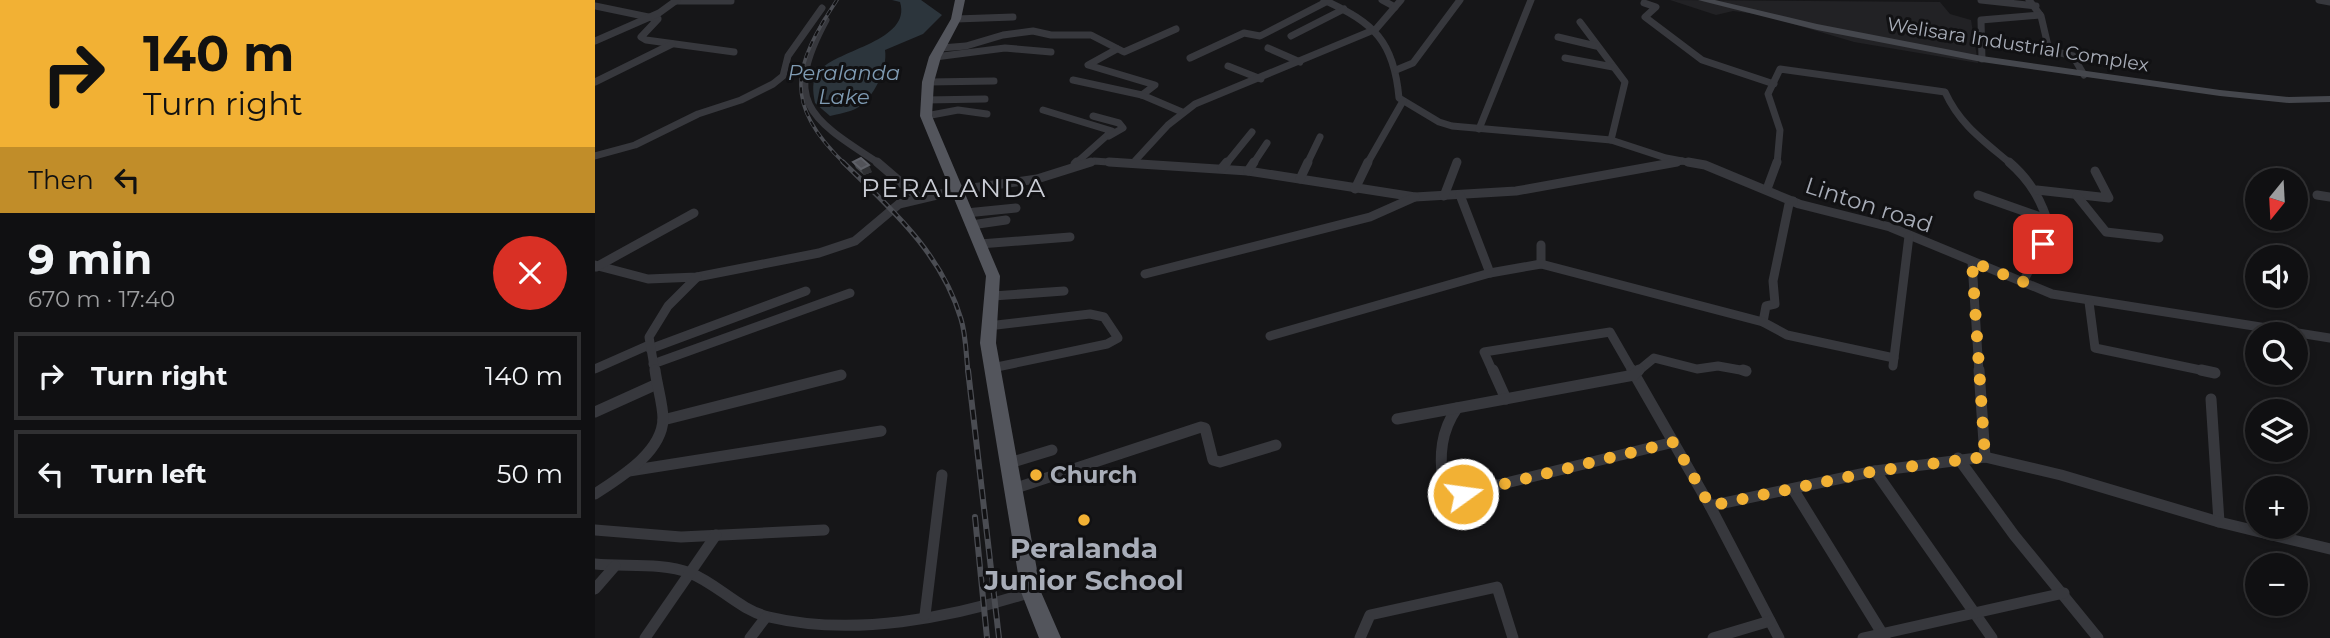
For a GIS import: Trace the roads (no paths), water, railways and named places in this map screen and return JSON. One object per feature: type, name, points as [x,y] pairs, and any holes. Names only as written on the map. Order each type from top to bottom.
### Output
[{"type":"main road","points":[[960,0],[956,19],[938,52],[928,82],[925,108],[993,276],[988,326],[992,368],[1031,592],[1050,638]]},
{"type":"street","points":[[595,41],[650,17],[676,0],[731,1]]},
{"type":"street","points":[[1382,0],[1395,7]]},
{"type":"street","points":[[1133,163],[1182,112],[1230,88],[1261,79],[1376,29],[1401,0]]},
{"type":"street","points":[[1396,70],[1413,63],[1460,0]]},
{"type":"street","points":[[1479,129],[1531,0]]},
{"type":"street","name":"Welisara Industrial Complex","points":[[1703,0],[1817,27],[1982,59],[2234,94],[2289,100],[2330,99]]},
{"type":"street","points":[[1981,0],[2036,6]]},
{"type":"street","points":[[2029,0],[2040,15],[2049,50],[2073,56],[2084,75]]},
{"type":"street","points":[[2319,0],[2330,2]]},
{"type":"street","points":[[1189,58],[1244,33],[1260,36],[1326,1],[1376,29],[1392,52],[1399,98],[1403,101],[1377,143],[1355,189]]},
{"type":"street","points":[[1644,3],[1657,7],[1646,13],[1645,17],[1695,57],[1774,84]]},
{"type":"street","points":[[595,6],[657,19],[641,37],[734,52]]},
{"type":"street","points":[[595,156],[635,145],[698,114],[741,100],[773,84],[783,76],[788,57],[822,8]]},
{"type":"street","points":[[1291,36],[1343,9]]},
{"type":"street","points":[[1982,59],[1981,20],[2040,15]]},
{"type":"street","points":[[956,19],[1013,17]]},
{"type":"street","points":[[825,20],[806,61],[803,90],[808,104],[829,134],[884,167],[919,198]]},
{"type":"street","points":[[1580,22],[1625,82],[1611,140]]},
{"type":"street","points":[[938,52],[1024,31],[1091,35],[1117,49],[1129,51],[1177,29]]},
{"type":"street","points":[[1558,37],[1596,46]]},
{"type":"street","points":[[595,82],[672,44]]},
{"type":"street","points":[[938,52],[1005,48],[1051,52]]},
{"type":"street","points":[[1268,48],[1300,62]]},
{"type":"street","points":[[1117,49],[1088,65],[1155,85]]},
{"type":"street","points":[[1565,58],[1614,67]]},
{"type":"street","points":[[1228,66],[1261,79]]},
{"type":"street","points":[[1767,189],[1777,167],[1780,150],[1779,117],[1768,94],[1777,71],[1789,69],[1945,92],[1951,111],[2020,169],[2037,190],[2050,229],[2023,282]]},
{"type":"street","points":[[1142,95],[1162,78]]},
{"type":"street","points":[[1073,79],[1142,95],[1182,112]]},
{"type":"street","points":[[928,82],[994,81]]},
{"type":"street","points":[[925,108],[985,99]]},
{"type":"street","name":"Linton road","points":[[1403,101],[1439,122],[1479,129],[1611,140],[1705,165],[1793,201],[1860,218],[1909,236],[2052,294],[2089,302],[2330,338]]},
{"type":"street","points":[[925,108],[986,114]]},
{"type":"street","points":[[1043,110],[1112,131],[1069,169]]},
{"type":"street","points":[[1093,116],[1123,128],[1108,136]]},
{"type":"street","points":[[1222,168],[1252,132]]},
{"type":"street","points":[[1300,179],[1320,137]]},
{"type":"street","points":[[1248,171],[1266,143]]},
{"type":"street","points":[[596,267],[648,279],[697,277],[819,253],[855,241],[898,204],[958,190],[1037,179],[1094,161],[1222,168],[1415,197],[1550,186],[1682,161]]},
{"type":"street","points":[[1444,196],[1457,162]]},
{"type":"street","points":[[2037,190],[2109,198],[2095,171]]},
{"type":"street","points":[[1460,195],[1490,272]]},
{"type":"street","points":[[1978,195],[2049,220]]},
{"type":"street","points":[[2317,195],[2330,197]]},
{"type":"street","points":[[2077,196],[2106,232],[2159,238]]},
{"type":"street","points":[[1145,274],[1370,217],[1415,197]]},
{"type":"street","points":[[1763,322],[1766,306],[1775,304],[1773,281],[1789,204],[1793,201]]},
{"type":"street","points":[[969,219],[1017,208]]},
{"type":"street","points":[[596,267],[694,213]]},
{"type":"street","points":[[969,219],[1006,220]]},
{"type":"street","points":[[1271,336],[1490,272],[1541,264],[1654,296],[1763,322],[1787,335],[1894,362],[1909,236]]},
{"type":"street","points":[[980,244],[1070,237]]},
{"type":"street","points":[[1541,245],[1541,264]]},
{"type":"street","points":[[1972,262],[1985,457]]},
{"type":"street","points":[[595,494],[629,471],[658,439],[663,420],[649,337],[668,306],[697,277]]},
{"type":"street","points":[[595,369],[806,291]]},
{"type":"street","points":[[993,296],[1064,291]]},
{"type":"street","points":[[653,364],[849,293]]},
{"type":"street","points":[[2089,302],[2095,348],[2103,352],[2215,373]]},
{"type":"street","points":[[988,326],[1090,314],[1104,317],[1118,338],[1107,344],[992,368]]},
{"type":"street","points":[[1506,399],[1484,352],[1609,332],[1710,506],[1779,638]]},
{"type":"street","points":[[1397,419],[1634,375],[1654,358],[1697,369],[1718,366],[1746,371]]},
{"type":"street","points":[[663,420],[841,375]]},
{"type":"street","points":[[595,412],[657,384]]},
{"type":"street","points":[[2211,399],[2219,522]]},
{"type":"street","points":[[1457,408],[1444,424],[1442,472],[1443,482],[1458,495],[1674,442]]},
{"type":"street","points":[[1013,489],[1201,426],[1205,428],[1213,460],[1220,463],[1276,445]]},
{"type":"street","points":[[629,471],[881,431]]},
{"type":"street","points":[[1009,463],[1052,450]]},
{"type":"street","points":[[1710,506],[1875,471],[1958,458],[1985,457],[2061,475],[2219,522],[2330,550]]},
{"type":"street","points":[[1958,458],[2014,535],[2098,638]]},
{"type":"street","points":[[1875,471],[1992,638]]},
{"type":"street","points":[[926,615],[942,475]]},
{"type":"street","points":[[1793,489],[1884,636]]},
{"type":"street","points":[[595,530],[681,537],[824,530]]},
{"type":"street","points":[[645,638],[716,535]]},
{"type":"street","points":[[595,565],[688,572],[766,617],[862,623],[983,608],[1031,592]]},
{"type":"street","points":[[595,589],[615,566]]},
{"type":"street","points":[[1360,638],[1370,615],[1497,587],[1513,638]]},
{"type":"street","points":[[1863,638],[1884,636],[2064,593]]},
{"type":"street","points":[[750,638],[766,617]]},
{"type":"street","points":[[1713,638],[1770,621]]},
{"type":"water","name":"Peralanda Lake","points":[[892,0],[921,0],[942,15],[923,34],[885,50],[882,74],[863,103],[851,111],[830,116],[815,103],[813,86],[816,75],[828,63],[871,43],[895,26],[901,15],[900,2]]},
{"type":"railway","points":[[837,0],[811,45],[801,84],[803,103],[811,122],[845,164]]},
{"type":"railway","points":[[845,164],[913,233],[941,273],[961,319],[968,372]]},
{"type":"railway","points":[[968,370],[999,638]]},
{"type":"railway","points":[[975,517],[987,638]]},
{"type":"place","name":"Church","points":[[1036,475]]},
{"type":"place","name":"Peralanda Junior School","points":[[1084,520]]},
{"type":"district","name":"PERALANDA","points":[[954,188]]}]
